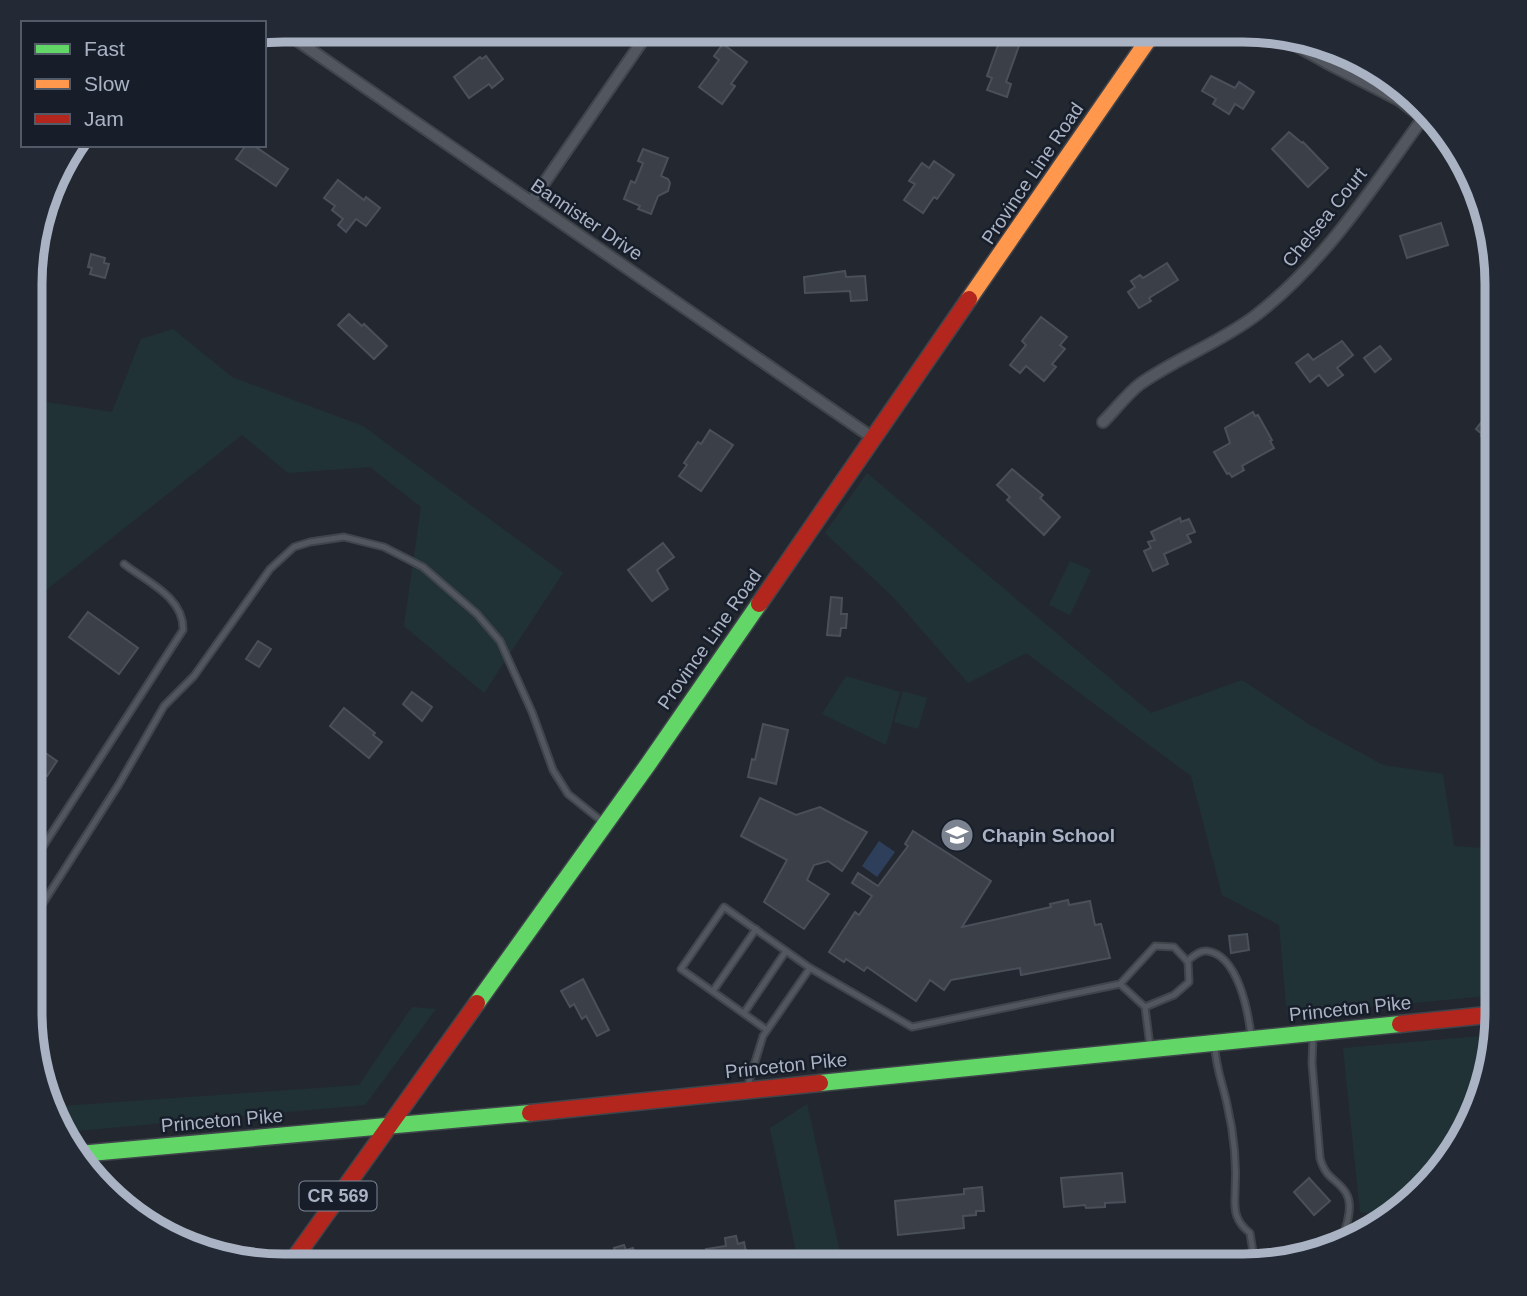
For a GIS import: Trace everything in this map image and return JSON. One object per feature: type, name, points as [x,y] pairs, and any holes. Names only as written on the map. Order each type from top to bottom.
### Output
[{"type":"main road","name":"Province Line Road","points":[[297,1254],[606,824],[1146,43]]},
{"type":"main road","name":"Princeton Pike","points":[[88,1153],[746,1091],[1485,1015]]},
{"type":"street","name":"Bannister Drive","points":[[299,42],[873,438]]},
{"type":"street","points":[[531,202],[641,42]]},
{"type":"street","points":[[1303,50],[1375,86],[1409,109]]},
{"type":"street","name":"Chelsea Court","points":[[1103,422],[1139,385],[1220,340],[1254,317],[1285,291],[1341,231],[1421,121]]},
{"type":"lane","points":[[43,903],[119,784],[164,706],[194,676],[270,569],[295,547],[325,539],[344,537],[384,547],[423,567],[477,614],[500,641],[509,659],[532,712],[552,770],[568,794],[606,824]]},
{"type":"lane","points":[[43,847],[183,630],[183,617],[168,596],[124,564]]},
{"type":"lane","points":[[767,1030],[681,969],[724,907],[810,968],[912,1027],[1120,984],[1155,946],[1174,947],[1187,961],[1189,982],[1174,995],[1145,1007]]},
{"type":"lane","points":[[713,991],[756,929]]},
{"type":"lane","points":[[744,1013],[786,951]]},
{"type":"lane","points":[[1187,961],[1198,953],[1207,951],[1220,958],[1233,972],[1247,1004],[1251,1039]]},
{"type":"lane","points":[[746,1091],[762,1036],[810,968]]},
{"type":"lane","points":[[1120,984],[1145,1007],[1150,1049]]},
{"type":"lane","points":[[1313,1033],[1312,1063],[1320,1158],[1323,1171],[1347,1194],[1349,1210],[1344,1232]]},
{"type":"lane","points":[[1215,1043],[1215,1062],[1227,1102],[1236,1158],[1235,1216],[1250,1233],[1254,1253]]},
{"type":"shaded area","points":[[173,329],[232,377],[363,426],[563,573],[484,693],[404,626],[421,507],[370,467],[288,473],[242,435],[42,593],[42,402],[112,412],[141,339]]},
{"type":"shaded area","points":[[867,473],[1151,713],[1242,680],[1310,725],[1383,765],[1443,774],[1454,846],[1485,848],[1485,996],[1287,1015],[1279,925],[1222,895],[1191,776],[1026,653],[968,683],[893,597],[825,533]]},
{"type":"shaded area","points":[[1070,561],[1091,570],[1070,615],[1049,605]]},
{"type":"shaded area","points":[[846,676],[900,692],[886,745],[822,714]]},
{"type":"shaded area","points":[[903,691],[927,698],[918,729],[894,722]]},
{"type":"shaded area","points":[[412,1007],[436,1009],[365,1105],[73,1131],[61,1106],[359,1085]]},
{"type":"shaded area","points":[[1483,1036],[1472,1090],[1453,1133],[1414,1183],[1376,1214],[1360,1212],[1343,1048]]},
{"type":"shaded area","points":[[807,1104],[840,1253],[796,1253],[770,1128]]},
{"type":"water","points":[[879,841],[895,852],[877,877],[862,866]]},
{"type":"building","points":[[999,43],[1020,43],[1006,82],[1011,84],[1007,97],[987,90],[992,78],[987,76]]},
{"type":"building","points":[[723,44],[747,62],[731,84],[735,86],[722,104],[699,87],[719,60],[714,56]]},
{"type":"building","points":[[486,56],[503,79],[492,88],[489,84],[469,98],[454,77],[480,57],[482,59]]},
{"type":"building","points":[[1211,76],[1235,88],[1239,82],[1254,92],[1243,109],[1235,104],[1229,114],[1213,104],[1216,99],[1202,91]]},
{"type":"building","points":[[1289,132],[1303,142],[1328,168],[1308,187],[1272,149]]},
{"type":"building","points":[[245,147],[256,147],[288,169],[276,186],[236,159]]},
{"type":"building","points":[[643,149],[668,158],[661,176],[670,183],[668,191],[658,196],[651,214],[624,199],[631,181],[635,183],[643,163],[638,161]]},
{"type":"building","points":[[934,161],[954,175],[923,213],[904,200],[915,184],[909,181],[922,163],[929,168]]},
{"type":"building","points":[[338,180],[364,200],[366,197],[380,208],[366,226],[356,219],[346,232],[338,225],[343,219],[332,210],[335,206],[324,198]]},
{"type":"building","points":[[1441,223],[1448,245],[1407,258],[1400,236]]},
{"type":"building","points":[[91,254],[105,258],[104,263],[109,264],[105,278],[90,274],[92,268],[88,267]]},
{"type":"building","points":[[1167,263],[1178,280],[1149,298],[1151,301],[1139,308],[1128,292],[1135,287],[1131,281],[1140,275],[1143,278]]},
{"type":"building","points":[[845,271],[846,277],[865,276],[867,300],[851,301],[850,291],[805,293],[804,277]]},
{"type":"building","points":[[349,314],[387,346],[374,359],[338,325]]},
{"type":"building","points":[[1041,317],[1067,337],[1060,345],[1065,349],[1052,364],[1056,367],[1044,381],[1026,366],[1020,373],[1010,365],[1026,345],[1022,341]]},
{"type":"building","points":[[1342,341],[1353,355],[1337,368],[1343,375],[1328,386],[1319,375],[1310,382],[1296,363],[1308,354],[1313,360]]},
{"type":"building","points":[[1380,346],[1391,359],[1375,372],[1364,358]]},
{"type":"building","points":[[1253,412],[1255,416],[1258,415],[1274,448],[1242,466],[1244,470],[1232,477],[1227,474],[1214,452],[1230,443],[1225,428]]},
{"type":"building","points":[[1484,419],[1484,438],[1476,429]]},
{"type":"building","points":[[710,430],[733,445],[701,491],[679,476],[698,442],[701,444]]},
{"type":"building","points":[[1012,469],[1043,495],[1040,498],[1060,517],[1044,535],[1007,500],[1010,497],[997,485]]},
{"type":"building","points":[[1180,518],[1181,522],[1189,519],[1195,532],[1187,535],[1191,542],[1164,554],[1168,564],[1153,571],[1144,551],[1151,548],[1148,542],[1155,540],[1151,532]]},
{"type":"building","points":[[663,543],[674,557],[657,570],[668,589],[652,601],[628,570]]},
{"type":"building","points":[[831,597],[842,598],[841,614],[847,614],[846,628],[841,628],[840,636],[827,635]]},
{"type":"building","points":[[88,612],[138,648],[119,674],[69,637]]},
{"type":"building","points":[[258,641],[271,649],[259,667],[246,659]]},
{"type":"building","points":[[412,692],[432,707],[422,721],[403,704]]},
{"type":"building","points":[[344,708],[382,742],[369,758],[330,726]]},
{"type":"building","points":[[763,724],[788,730],[776,784],[748,777],[752,759],[755,760]]},
{"type":"building","points":[[43,751],[57,761],[47,776],[43,773]]},
{"type":"building","points":[[760,798],[796,815],[820,807],[867,832],[842,871],[828,861],[814,865],[807,880],[829,894],[804,929],[764,902],[787,860],[741,836]]},
{"type":"building","points":[[913,831],[991,881],[962,927],[1051,907],[1050,904],[1068,900],[1069,905],[1090,901],[1095,925],[1101,924],[1110,958],[1021,975],[1020,968],[951,980],[944,990],[930,980],[916,1001],[867,967],[864,971],[846,959],[844,962],[829,952],[855,912],[859,915],[872,896],[852,883],[858,873],[878,886],[908,846],[905,844]]},
{"type":"building","points":[[1247,934],[1249,950],[1231,953],[1229,936]]},
{"type":"building","points":[[583,979],[609,1030],[597,1036],[586,1016],[582,1019],[574,1004],[570,1007],[561,991]]},
{"type":"building","points":[[1122,1173],[1125,1202],[1105,1203],[1105,1207],[1064,1207],[1061,1178]]},
{"type":"building","points":[[1309,1178],[1330,1201],[1314,1215],[1294,1192]]},
{"type":"building","points":[[982,1187],[984,1211],[963,1216],[964,1228],[898,1235],[895,1201],[964,1194],[964,1189]]},
{"type":"building","points":[[736,1236],[738,1244],[744,1242],[746,1254],[707,1254],[706,1249],[726,1246],[725,1238]]},
{"type":"building","points":[[624,1245],[626,1250],[633,1248],[635,1254],[615,1254],[614,1248]]},
{"type":"traffic: fast","points":[[477,1003],[759,604]]},
{"type":"traffic: fast","points":[[820,1083],[1400,1024]]},
{"type":"traffic: fast","points":[[88,1153],[530,1113]]},
{"type":"traffic: slow","points":[[969,299],[1146,43]]},
{"type":"traffic: jam","points":[[759,604],[969,299]]},
{"type":"traffic: jam","points":[[298,1254],[477,1003]]},
{"type":"traffic: jam","points":[[1400,1024],[1485,1015]]},
{"type":"traffic: jam","points":[[530,1113],[820,1083]]},
{"type":"place","name":"Chapin School","points":[[957,835]]}]
